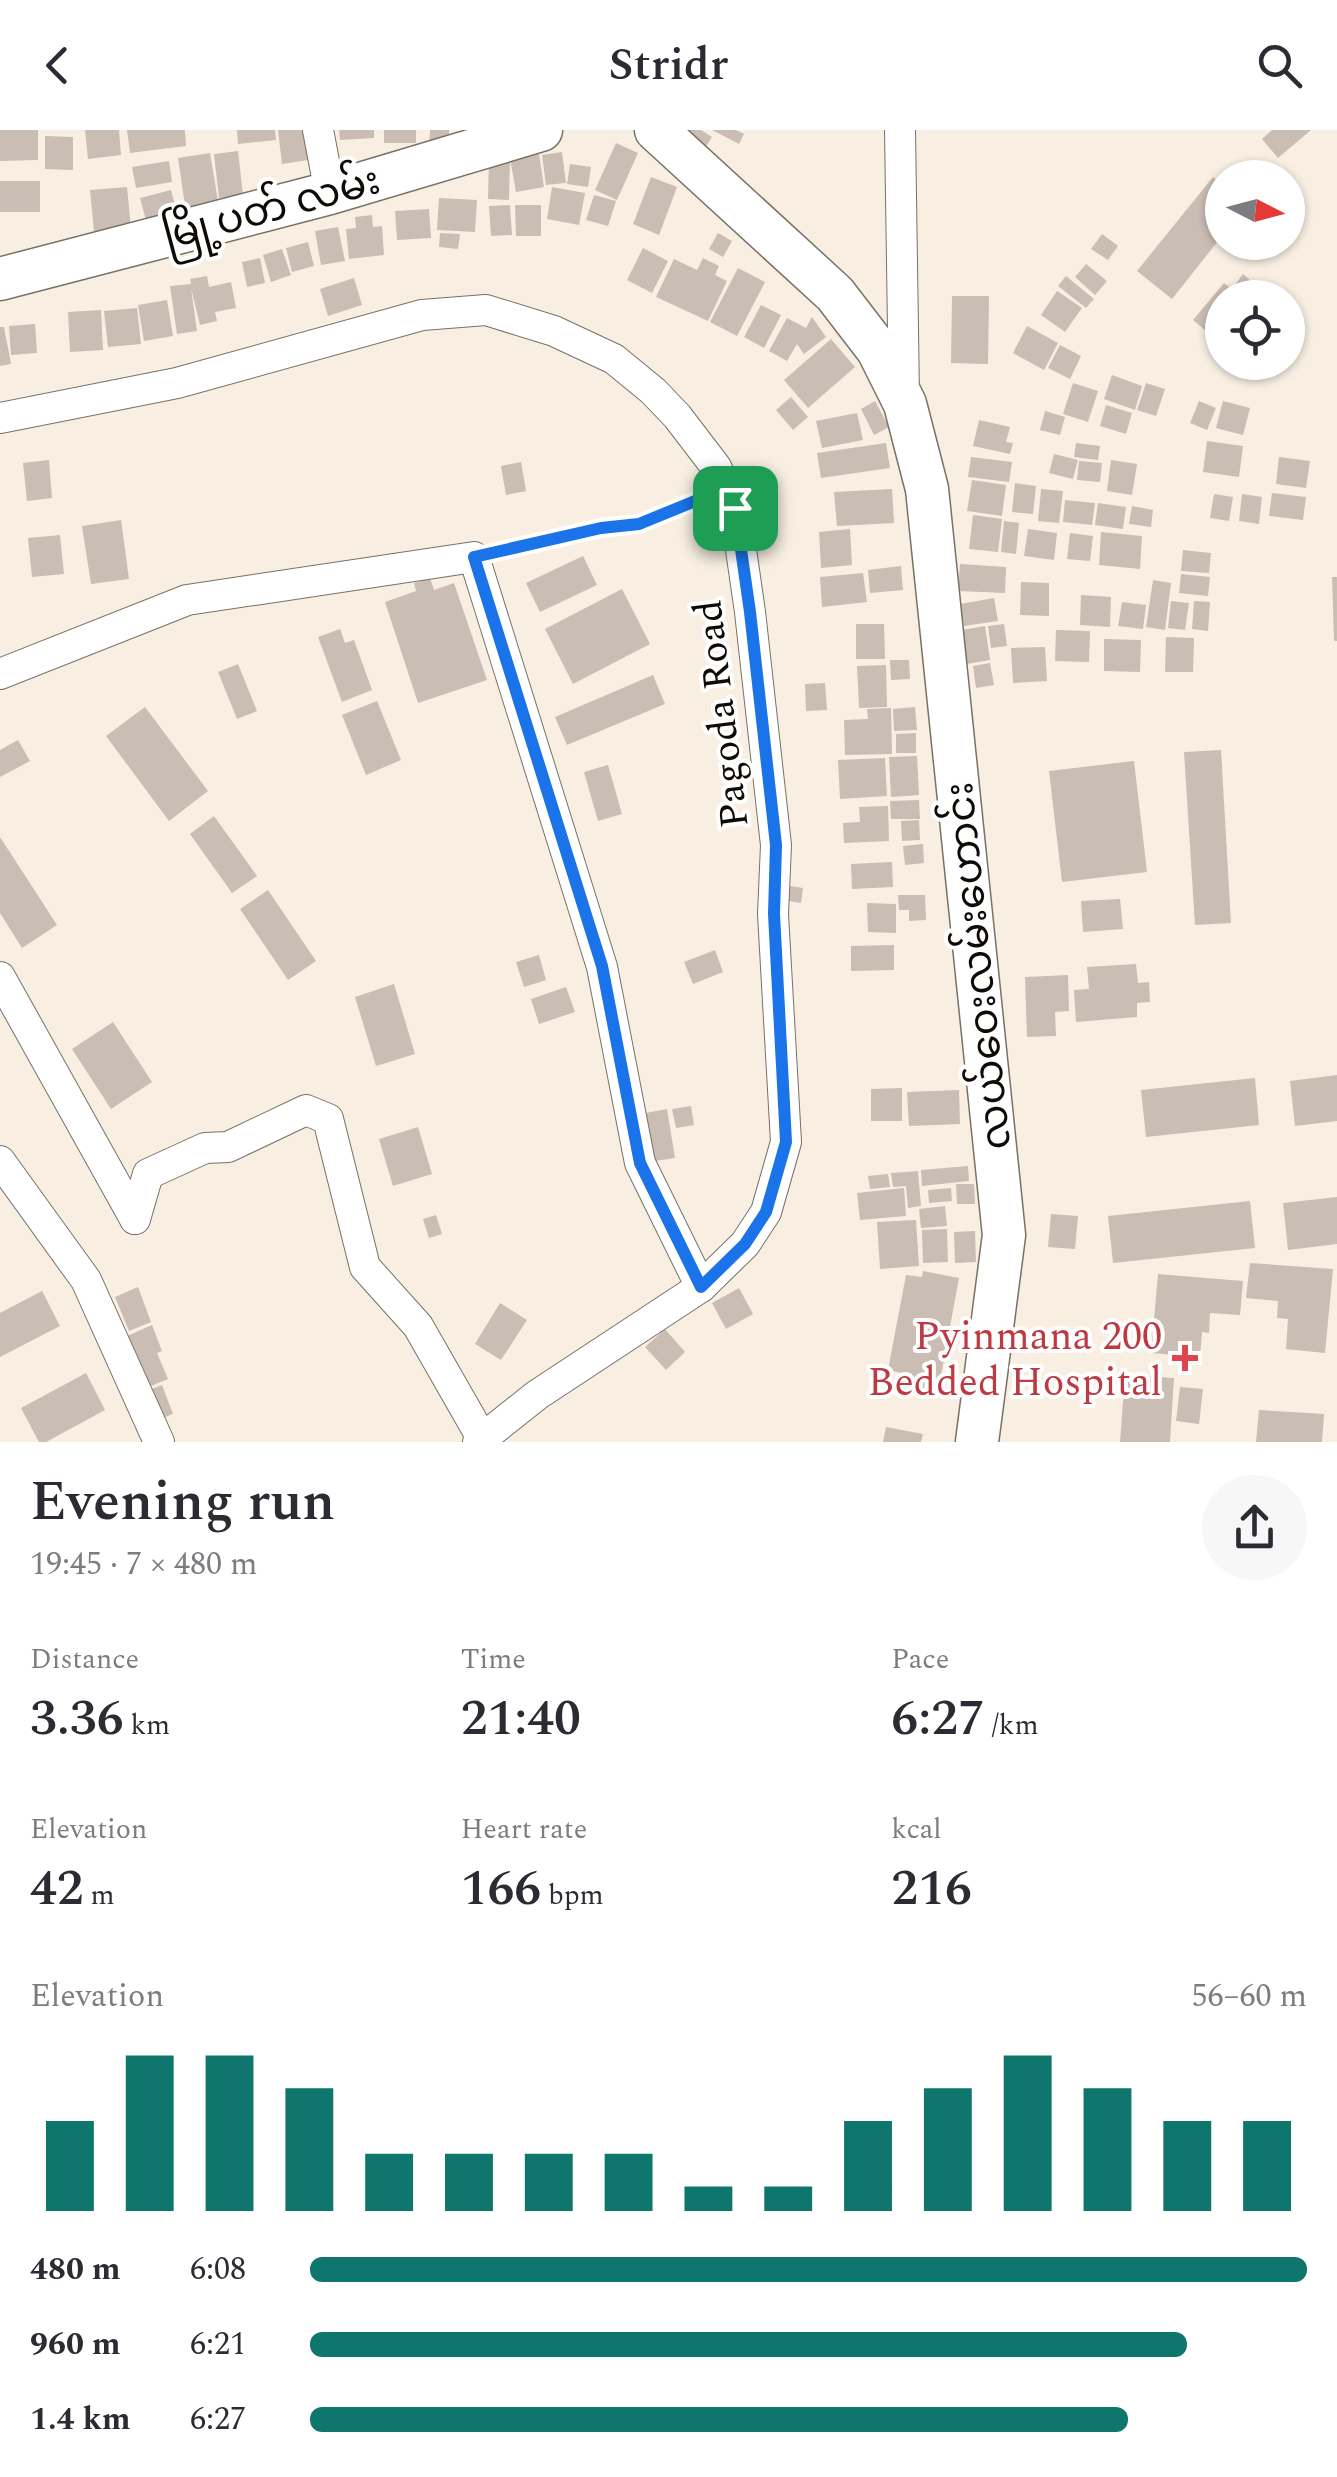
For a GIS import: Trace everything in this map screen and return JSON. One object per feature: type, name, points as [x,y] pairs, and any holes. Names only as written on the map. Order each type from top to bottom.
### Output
[{"type":"street","points":[[318,130],[330,192]]},
{"type":"street","name":"မြို့ပတ် လမ်း","points":[[0,279],[330,192],[542,130]]},
{"type":"street","name":"လယ်ဝေးလမ်းဟောင်း","points":[[656,130],[835,294],[878,350],[904,404],[926,489],[1004,1235],[977,1442]]},
{"type":"street","points":[[900,130],[904,404]]},
{"type":"street","name":"Pagoda Road","points":[[0,418],[177,383],[422,314],[486,310],[554,330],[614,360],[653,390],[716,467],[735,508],[776,845],[774,914],[786,1142],[766,1212],[745,1244],[701,1287],[537,1395],[480,1440]]},
{"type":"street","points":[[0,674],[187,600],[474,557],[602,966],[640,1163],[701,1287]]},
{"type":"street","points":[[0,977],[135,1219],[148,1174],[206,1148],[228,1147],[306,1110],[328,1119],[365,1267],[418,1326],[480,1440]]},
{"type":"street","points":[[0,1161],[86,1280],[159,1442]]},
{"type":"path","points":[[474,557],[601,528],[639,524],[700,499],[735,508]]},
{"type":"building","points":[[0,130],[38,130],[38,160],[0,161]]},
{"type":"building","points":[[85,130],[119,130],[121,155],[88,159]]},
{"type":"building","points":[[127,130],[185,130],[186,146],[130,153]]},
{"type":"building","points":[[237,130],[275,130],[276,140],[238,144]]},
{"type":"building","points":[[278,130],[304,130],[308,160],[282,164]]},
{"type":"building","points":[[339,130],[374,130],[374,138],[340,140]]},
{"type":"building","points":[[384,130],[416,130],[416,143],[384,143]]},
{"type":"building","points":[[430,130],[449,130],[449,151],[429,151]]},
{"type":"building","points":[[661,130],[701,130],[712,137],[700,156]]},
{"type":"building","points":[[712,130],[736,130],[744,134],[739,144]]},
{"type":"building","points":[[1272,130],[1311,130],[1278,158],[1262,139]]},
{"type":"building","points":[[45,136],[73,137],[73,170],[45,169]]},
{"type":"building","points":[[616,143],[638,153],[617,200],[595,190]]},
{"type":"building","points":[[238,151],[243,195],[219,198],[214,154]]},
{"type":"building","points":[[562,152],[566,183],[546,185],[542,155]]},
{"type":"building","points":[[210,153],[219,207],[186,212],[178,158]]},
{"type":"building","points":[[539,154],[544,187],[516,192],[510,159]]},
{"type":"building","points":[[489,159],[510,160],[509,200],[488,199]]},
{"type":"building","points":[[169,161],[172,182],[136,188],[132,167]]},
{"type":"building","points":[[570,164],[591,167],[588,187],[567,184]]},
{"type":"building","points":[[651,177],[677,187],[659,235],[633,224]]},
{"type":"building","points":[[0,181],[40,181],[40,212],[0,212]]},
{"type":"building","points":[[127,187],[131,229],[94,232],[90,190]]},
{"type":"building","points":[[552,187],[585,193],[579,225],[547,219]]},
{"type":"building","points":[[1205,187],[1205,257],[1172,299],[1137,271]]},
{"type":"building","points":[[171,190],[178,216],[147,224],[140,198]]},
{"type":"building","points":[[594,195],[616,201],[608,226],[586,220]]},
{"type":"building","points":[[439,198],[477,200],[475,232],[437,230]]},
{"type":"building","points":[[510,205],[512,235],[491,236],[489,206]]},
{"type":"building","points":[[515,205],[541,205],[541,236],[516,236]]},
{"type":"building","points":[[429,209],[431,238],[397,240],[395,211]]},
{"type":"building","points":[[372,215],[373,227],[382,226],[384,255],[349,259],[346,229],[356,228],[355,217]]},
{"type":"building","points":[[338,227],[345,261],[321,265],[315,231]]},
{"type":"building","points":[[440,233],[460,234],[458,249],[439,247]]},
{"type":"building","points":[[718,233],[732,241],[723,257],[709,249]]},
{"type":"building","points":[[1102,234],[1118,246],[1108,260],[1091,249]]},
{"type":"building","points":[[308,242],[314,266],[292,272],[286,248]]},
{"type":"building","points":[[643,248],[668,261],[652,293],[627,280]]},
{"type":"building","points":[[282,249],[291,275],[271,282],[263,255]]},
{"type":"building","points":[[260,258],[265,283],[247,287],[242,262]]},
{"type":"building","points":[[703,258],[719,266],[715,275],[727,281],[708,321],[656,297],[674,259],[697,270]]},
{"type":"building","points":[[1086,264],[1107,281],[1095,295],[1075,277]]},
{"type":"building","points":[[738,268],[765,282],[737,336],[710,322]]},
{"type":"building","points":[[207,276],[209,287],[231,282],[236,308],[215,312],[217,321],[200,325],[191,288],[197,331],[177,334],[170,286],[191,284],[190,279]]},
{"type":"building","points":[[1066,276],[1094,299],[1086,308],[1058,286]]},
{"type":"building","points":[[354,278],[362,305],[328,316],[320,289]]},
{"type":"building","points":[[1057,291],[1082,308],[1065,332],[1041,315]]},
{"type":"building","points":[[952,296],[989,296],[988,364],[951,363]]},
{"type":"building","points":[[167,300],[173,336],[144,341],[138,305]]},
{"type":"building","points":[[761,305],[781,315],[764,348],[744,337]]},
{"type":"building","points":[[1205,306],[1205,330],[1193,320]]},
{"type":"building","points":[[137,308],[141,344],[108,347],[104,311]]},
{"type":"building","points":[[101,310],[103,350],[70,352],[68,312]]},
{"type":"building","points":[[812,317],[826,337],[804,354],[797,344],[787,361],[769,351],[787,318],[806,328]]},
{"type":"building","points":[[35,324],[37,353],[11,355],[9,326]]},
{"type":"building","points":[[1027,326],[1058,343],[1044,370],[1013,353]]},
{"type":"building","points":[[0,327],[4,327],[11,364],[0,366]]},
{"type":"building","points":[[831,339],[855,367],[808,408],[784,380]]},
{"type":"building","points":[[1060,345],[1081,356],[1070,379],[1048,368]]},
{"type":"building","points":[[1112,375],[1142,386],[1135,410],[1104,399]]},
{"type":"building","points":[[1073,383],[1098,391],[1088,422],[1063,414]]},
{"type":"building","points":[[1146,383],[1165,389],[1156,416],[1137,410]]},
{"type":"building","points":[[791,397],[808,417],[793,430],[776,410]]},
{"type":"building","points":[[875,401],[889,427],[874,435],[861,409]]},
{"type":"building","points":[[1199,401],[1216,408],[1207,430],[1190,423]]},
{"type":"building","points":[[1223,401],[1250,408],[1243,435],[1216,428]]},
{"type":"building","points":[[1106,405],[1132,413],[1126,434],[1100,426]]},
{"type":"building","points":[[1045,411],[1065,417],[1060,435],[1040,430]]},
{"type":"building","points":[[857,413],[863,440],[822,448],[816,421]]},
{"type":"building","points":[[979,420],[1010,427],[1006,442],[1013,443],[1010,454],[973,446]]},
{"type":"building","points":[[1207,441],[1243,446],[1239,477],[1203,472]]},
{"type":"building","points":[[886,443],[890,468],[821,478],[817,453]]},
{"type":"building","points":[[1076,443],[1100,446],[1098,460],[1074,457]]},
{"type":"building","points":[[1054,454],[1078,460],[1073,479],[1049,473]]},
{"type":"building","points":[[971,457],[1012,462],[1009,482],[968,477]]},
{"type":"building","points":[[1279,457],[1310,461],[1306,488],[1276,484]]},
{"type":"building","points":[[49,460],[52,498],[27,501],[23,463]]},
{"type":"building","points":[[1111,460],[1137,464],[1132,495],[1107,491]]},
{"type":"building","points":[[1079,461],[1102,463],[1100,482],[1077,480]]},
{"type":"building","points":[[521,462],[526,491],[506,495],[501,466]]},
{"type":"building","points":[[972,480],[1006,485],[1002,516],[967,511]]},
{"type":"building","points":[[1015,483],[1036,486],[1033,514],[1012,512]]},
{"type":"building","points":[[892,489],[894,523],[837,526],[834,492]]},
{"type":"building","points":[[1041,489],[1063,491],[1059,523],[1038,521]]},
{"type":"building","points":[[1272,493],[1306,497],[1303,520],[1269,516]]},
{"type":"building","points":[[1214,494],[1233,497],[1229,521],[1210,518]]},
{"type":"building","points":[[1242,494],[1262,497],[1259,524],[1239,521]]},
{"type":"building","points":[[1065,500],[1095,503],[1092,525],[1063,522]]},
{"type":"building","points":[[1098,503],[1126,507],[1123,529],[1095,525]]},
{"type":"building","points":[[1132,506],[1153,510],[1151,527],[1129,524]]},
{"type":"building","points":[[973,515],[1002,519],[998,552],[969,549]]},
{"type":"building","points":[[121,520],[129,579],[91,584],[82,526]]},
{"type":"building","points":[[1004,521],[1019,523],[1016,554],[1001,552]]},
{"type":"building","points":[[850,529],[852,565],[821,568],[819,532]]},
{"type":"building","points":[[1028,529],[1057,533],[1054,560],[1024,556]]},
{"type":"building","points":[[1101,532],[1142,536],[1140,569],[1099,565]]},
{"type":"building","points":[[1070,533],[1093,536],[1090,561],[1067,559]]},
{"type":"building","points":[[60,535],[64,574],[32,577],[28,538]]},
{"type":"building","points":[[1183,550],[1211,553],[1209,573],[1181,571]]},
{"type":"building","points":[[583,556],[597,585],[540,612],[526,583]]},
{"type":"building","points":[[960,564],[1006,567],[1005,593],[958,591]]},
{"type":"building","points":[[901,566],[903,590],[870,593],[868,570]]},
{"type":"building","points":[[863,573],[867,602],[822,607],[820,577]]},
{"type":"building","points":[[1181,574],[1210,577],[1208,596],[1179,593]]},
{"type":"building","points":[[1332,577],[1337,577],[1337,641],[1334,641]]},
{"type":"building","points":[[430,578],[434,590],[454,583],[487,680],[418,703],[385,602],[416,591],[414,583]]},
{"type":"building","points":[[1153,580],[1171,583],[1165,630],[1146,627]]},
{"type":"building","points":[[1021,582],[1049,583],[1049,616],[1020,615]]},
{"type":"building","points":[[622,589],[650,644],[573,684],[545,629]]},
{"type":"building","points":[[1081,595],[1111,597],[1110,627],[1080,625]]},
{"type":"building","points":[[994,598],[998,621],[964,626],[960,604]]},
{"type":"building","points":[[1171,601],[1189,603],[1185,630],[1168,628]]},
{"type":"building","points":[[1194,601],[1210,602],[1208,631],[1192,629]]},
{"type":"building","points":[[1122,602],[1146,605],[1143,629],[1118,626]]},
{"type":"building","points":[[856,624],[884,624],[885,659],[856,659]]},
{"type":"building","points":[[1004,624],[1007,646],[991,648],[988,626]]},
{"type":"building","points":[[985,626],[990,660],[967,664],[962,630]]},
{"type":"building","points":[[340,629],[345,643],[354,640],[372,690],[342,702],[318,637]]},
{"type":"building","points":[[1056,630],[1090,631],[1089,662],[1055,661]]},
{"type":"building","points":[[1166,637],[1194,638],[1193,672],[1165,672]]},
{"type":"building","points":[[1104,639],[1141,640],[1140,672],[1104,671]]},
{"type":"building","points":[[1045,647],[1047,681],[1013,683],[1011,648]]},
{"type":"building","points":[[890,660],[909,660],[910,679],[891,680]]},
{"type":"building","points":[[990,663],[994,685],[976,688],[973,666]]},
{"type":"building","points":[[238,664],[257,711],[237,719],[218,672]]},
{"type":"building","points":[[886,665],[887,707],[859,708],[857,666]]},
{"type":"building","points":[[653,675],[665,704],[567,745],[555,717]]},
{"type":"building","points":[[825,683],[827,710],[806,711],[805,684]]},
{"type":"building","points":[[377,701],[401,760],[366,775],[342,715]]},
{"type":"building","points":[[145,707],[208,791],[169,821],[106,736]]},
{"type":"building","points":[[915,707],[917,730],[894,731],[893,709]]},
{"type":"building","points":[[891,708],[892,754],[845,755],[844,720],[868,719],[867,709]]},
{"type":"building","points":[[916,733],[916,753],[896,753],[896,734]]},
{"type":"building","points":[[18,740],[30,761],[0,777],[0,750]]},
{"type":"building","points":[[1221,750],[1231,923],[1195,925],[1184,752]]},
{"type":"building","points":[[917,756],[919,795],[891,797],[889,757]]},
{"type":"building","points":[[885,758],[887,796],[840,799],[838,760]]},
{"type":"building","points":[[1134,761],[1147,872],[1062,882],[1049,771]]},
{"type":"building","points":[[608,765],[622,814],[598,821],[584,772]]},
{"type":"building","points":[[919,800],[920,819],[891,819],[890,801]]},
{"type":"building","points":[[888,806],[889,841],[844,843],[843,823],[860,822],[859,807]]},
{"type":"building","points":[[214,816],[257,876],[232,893],[190,834]]},
{"type":"building","points":[[919,820],[920,840],[902,841],[901,821]]},
{"type":"building","points":[[0,837],[57,925],[22,948],[0,913]]},
{"type":"building","points":[[923,844],[924,863],[905,865],[903,846]]},
{"type":"building","points":[[892,862],[893,887],[852,889],[851,864]]},
{"type":"building","points":[[783,885],[803,888],[801,903],[781,900]]},
{"type":"building","points":[[268,890],[316,961],[288,980],[240,909]]},
{"type":"building","points":[[898,895],[925,895],[926,920],[909,921],[909,910],[899,910]]},
{"type":"building","points":[[1120,899],[1123,929],[1083,932],[1081,901]]},
{"type":"building","points":[[867,903],[896,904],[896,933],[868,932]]},
{"type":"building","points":[[894,945],[894,970],[851,971],[851,946]]},
{"type":"building","points":[[715,950],[723,972],[693,984],[684,962]]},
{"type":"building","points":[[539,955],[546,980],[524,987],[516,962]]},
{"type":"building","points":[[1136,964],[1138,983],[1149,982],[1150,1002],[1137,1003],[1137,1017],[1076,1022],[1074,990],[1089,989],[1087,967]]},
{"type":"building","points":[[1068,975],[1069,1011],[1055,1012],[1056,1036],[1027,1037],[1025,977]]},
{"type":"building","points":[[394,984],[415,1054],[376,1066],[355,997]]},
{"type":"building","points":[[566,987],[575,1012],[539,1024],[531,999]]},
{"type":"building","points":[[113,1022],[152,1082],[111,1109],[72,1049]]},
{"type":"building","points":[[1337,1075],[1337,1121],[1295,1126],[1290,1081]]},
{"type":"building","points":[[1255,1078],[1259,1125],[1146,1137],[1141,1090]]},
{"type":"building","points":[[902,1088],[902,1121],[871,1121],[871,1089]]},
{"type":"building","points":[[959,1090],[960,1124],[909,1126],[907,1092]]},
{"type":"building","points":[[691,1106],[694,1125],[676,1128],[672,1109]]},
{"type":"building","points":[[667,1109],[675,1158],[648,1162],[640,1114]]},
{"type":"building","points":[[418,1127],[432,1174],[393,1186],[379,1139]]},
{"type":"building","points":[[968,1166],[969,1181],[922,1186],[921,1170]]},
{"type":"building","points":[[918,1171],[921,1206],[908,1208],[906,1186],[893,1187],[891,1173]]},
{"type":"building","points":[[888,1174],[890,1187],[870,1189],[868,1176]]},
{"type":"building","points":[[956,1184],[974,1184],[975,1204],[957,1204]]},
{"type":"building","points":[[904,1188],[906,1216],[860,1220],[857,1193]]},
{"type":"building","points":[[951,1188],[952,1201],[929,1203],[928,1190]]},
{"type":"building","points":[[1337,1197],[1337,1244],[1288,1250],[1283,1203]]},
{"type":"building","points":[[1250,1201],[1255,1248],[1113,1263],[1108,1216]]},
{"type":"building","points":[[945,1206],[947,1226],[921,1228],[919,1209]]},
{"type":"building","points":[[1051,1214],[1078,1216],[1075,1249],[1048,1247]]},
{"type":"building","points":[[436,1215],[442,1234],[429,1238],[423,1219]]},
{"type":"building","points":[[916,1220],[919,1266],[880,1269],[877,1222]]},
{"type":"building","points":[[947,1229],[948,1262],[923,1263],[922,1230]]},
{"type":"building","points":[[975,1231],[976,1262],[955,1263],[954,1232]]},
{"type":"building","points":[[1250,1263],[1333,1269],[1325,1353],[1286,1349],[1288,1319],[1277,1318],[1278,1301],[1246,1298]]},
{"type":"building","points":[[923,1271],[959,1278],[938,1392],[903,1386],[906,1374],[888,1370],[906,1275],[922,1277]]},
{"type":"building","points":[[1158,1274],[1243,1281],[1240,1315],[1210,1313],[1209,1333],[1202,1332],[1200,1357],[1151,1353]]},
{"type":"building","points":[[138,1287],[151,1322],[129,1331],[115,1297]]},
{"type":"building","points":[[739,1288],[753,1314],[726,1329],[712,1303]]},
{"type":"building","points":[[42,1291],[60,1326],[0,1357],[0,1313]]},
{"type":"building","points":[[500,1303],[527,1320],[501,1360],[475,1344]]},
{"type":"building","points":[[152,1325],[162,1351],[157,1353],[168,1379],[146,1388],[127,1336]]},
{"type":"building","points":[[665,1329],[685,1352],[666,1370],[645,1347]]},
{"type":"building","points":[[86,1373],[105,1410],[46,1442],[39,1442],[21,1408]]},
{"type":"building","points":[[1125,1375],[1174,1378],[1170,1442],[1120,1442]]},
{"type":"building","points":[[162,1385],[173,1414],[160,1419],[149,1390]]},
{"type":"building","points":[[1180,1387],[1203,1389],[1199,1424],[1176,1421]]},
{"type":"building","points":[[1259,1410],[1324,1414],[1322,1442],[1256,1442]]},
{"type":"building","points":[[886,1427],[923,1434],[921,1442],[883,1442]]},
{"type":"place","name":"Pyinmana 200 Bedded Hospital","points":[[1185,1358]]},
{"type":"route","points":[[700,499],[735,508],[776,845],[774,914],[786,1142],[766,1212],[745,1244],[701,1287],[640,1163],[602,966],[474,557],[601,528],[639,524],[700,499]]}]
